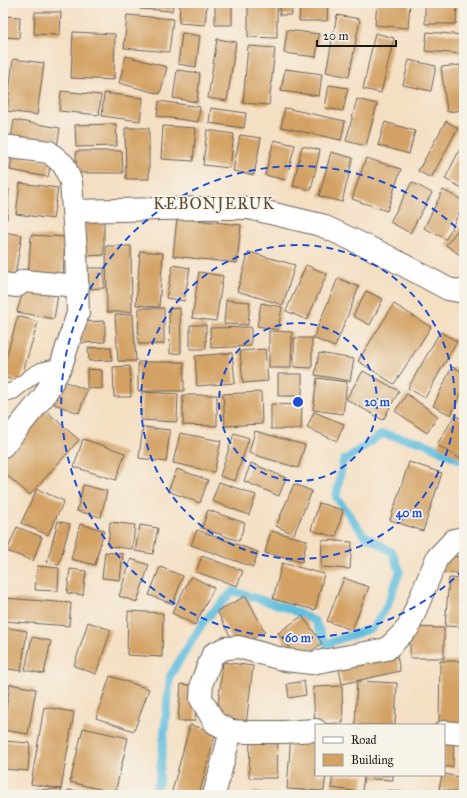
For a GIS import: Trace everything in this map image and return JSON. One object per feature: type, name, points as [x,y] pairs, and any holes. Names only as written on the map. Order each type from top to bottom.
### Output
[{"type":"street","points":[[3,146],[49,152],[64,165],[71,182],[78,286],[78,313],[61,366],[44,396],[3,446]]},
{"type":"street","points":[[73,211],[249,208],[321,225],[384,254],[448,289],[464,292]]},
{"type":"street","points":[[3,284],[17,286],[23,281],[78,286]]},
{"type":"street","points":[[315,730],[283,732],[231,731],[215,723],[201,699],[202,682],[213,654],[226,648],[239,647],[284,660],[312,663],[387,649],[408,628],[437,558],[454,540],[464,538]]},
{"type":"street","points":[[214,795],[231,731]]},
{"type":"street","points":[[445,732],[464,734]]},
{"type":"lane","points":[[3,393],[13,391],[40,371],[61,366]]},
{"type":"building","points":[[140,3],[173,3],[172,11],[140,9]]},
{"type":"building","points":[[180,3],[207,3],[205,25],[179,23]]},
{"type":"building","points":[[215,3],[232,3],[232,25],[215,25]]},
{"type":"building","points":[[279,3],[291,3],[292,15],[280,15]]},
{"type":"building","points":[[300,3],[328,3],[327,21],[299,21]]},
{"type":"building","points":[[377,3],[410,3],[408,28],[375,25]]},
{"type":"building","points":[[425,3],[457,3],[456,24],[425,24]]},
{"type":"building","points":[[248,5],[277,6],[277,38],[248,37]]},
{"type":"building","points":[[35,12],[61,12],[60,35],[34,34]]},
{"type":"building","points":[[127,15],[173,19],[169,52],[124,48]]},
{"type":"building","points":[[337,15],[360,19],[349,77],[326,72]]},
{"type":"building","points":[[3,16],[20,17],[19,38],[3,37]]},
{"type":"building","points":[[287,30],[319,34],[316,57],[284,53]]},
{"type":"building","points":[[73,32],[115,34],[114,80],[71,78]]},
{"type":"building","points":[[427,32],[464,35],[464,54],[425,51]]},
{"type":"building","points":[[182,33],[200,36],[196,67],[178,64]]},
{"type":"building","points":[[375,33],[394,38],[381,93],[363,89]]},
{"type":"building","points":[[217,39],[236,42],[227,101],[208,98]]},
{"type":"building","points":[[248,46],[275,48],[269,105],[243,103]]},
{"type":"building","points":[[126,56],[167,67],[160,94],[119,83]]},
{"type":"building","points":[[13,59],[44,63],[37,115],[7,111]]},
{"type":"building","points":[[409,60],[436,66],[431,91],[403,85]]},
{"type":"building","points":[[460,65],[464,93],[464,110],[447,112],[441,67]]},
{"type":"building","points":[[285,69],[322,74],[319,96],[281,91]]},
{"type":"building","points":[[177,70],[200,73],[197,102],[173,98]]},
{"type":"building","points":[[329,85],[348,88],[343,111],[325,108]]},
{"type":"building","points":[[61,91],[101,95],[99,115],[59,111]]},
{"type":"building","points":[[104,93],[143,98],[140,121],[102,116]]},
{"type":"building","points":[[357,99],[377,104],[366,146],[346,141]]},
{"type":"building","points":[[159,101],[200,107],[198,122],[157,116]]},
{"type":"building","points":[[211,108],[246,113],[244,128],[209,123]]},
{"type":"building","points":[[285,108],[345,121],[341,140],[281,127]]},
{"type":"building","points":[[14,120],[60,128],[57,147],[11,139]]},
{"type":"building","points":[[446,121],[458,128],[431,178],[418,171]]},
{"type":"building","points":[[385,122],[415,131],[409,154],[378,145]]},
{"type":"building","points":[[116,124],[117,146],[76,147],[75,125]]},
{"type":"building","points":[[163,126],[196,128],[193,161],[161,159]]},
{"type":"building","points":[[125,128],[149,128],[149,179],[126,179]]},
{"type":"building","points":[[207,130],[234,134],[230,168],[203,165]]},
{"type":"building","points":[[240,135],[261,138],[254,175],[233,171]]},
{"type":"building","points":[[274,140],[295,145],[286,180],[265,175]]},
{"type":"building","points":[[464,141],[464,189],[445,179]]},
{"type":"building","points":[[302,146],[320,150],[311,190],[293,186]]},
{"type":"building","points":[[76,151],[122,151],[123,173],[76,173]]},
{"type":"building","points":[[331,152],[353,158],[342,202],[319,196]]},
{"type":"building","points":[[12,155],[51,162],[48,177],[10,170]]},
{"type":"building","points":[[366,158],[401,169],[387,211],[352,199]]},
{"type":"building","points":[[412,182],[432,193],[410,233],[390,222]]},
{"type":"building","points":[[20,183],[58,188],[53,219],[16,214]]},
{"type":"building","points":[[3,189],[9,189],[7,219],[3,219]]},
{"type":"building","points":[[443,190],[464,201],[446,239],[424,228]]},
{"type":"building","points":[[177,218],[241,225],[237,263],[173,256]]},
{"type":"building","points":[[85,219],[104,219],[104,255],[84,256]]},
{"type":"building","points":[[464,222],[464,258],[446,245]]},
{"type":"building","points":[[3,232],[22,235],[14,281],[3,280]]},
{"type":"building","points":[[31,235],[65,237],[63,280],[28,278]]},
{"type":"building","points":[[106,246],[131,246],[132,312],[107,312]]},
{"type":"building","points":[[140,251],[163,253],[159,307],[136,305]]},
{"type":"building","points":[[249,252],[295,265],[283,305],[237,291]]},
{"type":"building","points":[[173,265],[190,268],[184,301],[166,298]]},
{"type":"building","points":[[306,265],[327,274],[307,320],[286,311]]},
{"type":"building","points":[[86,268],[104,268],[104,288],[85,289]]},
{"type":"building","points":[[199,272],[223,276],[216,321],[192,318]]},
{"type":"building","points":[[338,278],[359,287],[335,347],[313,338]]},
{"type":"building","points":[[25,285],[59,289],[54,319],[17,312]]},
{"type":"building","points":[[366,291],[383,299],[370,325],[353,316]]},
{"type":"building","points":[[226,300],[250,302],[248,325],[224,324]]},
{"type":"building","points":[[261,303],[282,307],[278,330],[257,326]]},
{"type":"building","points":[[394,304],[431,327],[394,384],[358,361]]},
{"type":"building","points":[[139,308],[164,308],[164,344],[138,344]]},
{"type":"building","points":[[180,308],[181,353],[170,354],[169,309]]},
{"type":"building","points":[[133,314],[136,361],[118,361],[115,315]]},
{"type":"building","points":[[18,316],[38,322],[20,382],[3,377],[3,368]]},
{"type":"building","points":[[105,321],[105,342],[79,343],[79,322]]},
{"type":"building","points":[[190,325],[206,325],[206,349],[190,349]]},
{"type":"building","points":[[251,327],[251,346],[211,348],[210,328]]},
{"type":"building","points":[[269,331],[292,332],[291,368],[269,368]]},
{"type":"building","points":[[440,332],[457,341],[425,398],[408,388]]},
{"type":"building","points":[[294,338],[312,338],[312,368],[294,367]]},
{"type":"building","points":[[111,347],[112,360],[89,361],[88,348]]},
{"type":"building","points":[[265,349],[268,381],[243,383],[240,351]]},
{"type":"building","points":[[232,353],[235,383],[197,386],[195,356]]},
{"type":"building","points":[[319,353],[354,359],[350,381],[315,375]]},
{"type":"building","points":[[138,362],[184,362],[184,391],[138,391]]},
{"type":"building","points":[[130,366],[131,397],[114,397],[113,367]]},
{"type":"building","points":[[452,367],[464,372],[464,388],[451,415],[433,406]]},
{"type":"building","points":[[87,369],[102,370],[102,389],[87,388]]},
{"type":"building","points":[[363,371],[399,391],[383,420],[346,399]]},
{"type":"building","points":[[278,374],[302,374],[302,396],[278,396]]},
{"type":"building","points":[[317,378],[347,382],[343,414],[313,410]]},
{"type":"building","points":[[63,381],[87,390],[79,413],[54,404]]},
{"type":"building","points":[[142,392],[178,394],[177,422],[141,420]]},
{"type":"building","points":[[261,392],[262,424],[225,426],[223,394]]},
{"type":"building","points":[[407,394],[438,416],[427,433],[395,411]]},
{"type":"building","points":[[183,395],[217,395],[217,426],[183,425]]},
{"type":"building","points":[[271,404],[302,405],[301,429],[271,429]]},
{"type":"building","points":[[44,409],[79,440],[30,495],[3,472],[3,455]]},
{"type":"building","points":[[314,412],[344,424],[337,441],[307,428]]},
{"type":"building","points":[[455,415],[464,421],[464,461],[437,445]]},
{"type":"building","points":[[143,427],[170,430],[166,462],[139,458]]},
{"type":"building","points":[[255,431],[305,445],[298,468],[249,453]]},
{"type":"building","points":[[180,433],[221,441],[214,472],[173,463]]},
{"type":"building","points":[[234,433],[249,438],[235,481],[220,476]]},
{"type":"building","points":[[83,439],[125,453],[116,480],[74,467]]},
{"type":"building","points":[[409,462],[442,473],[423,531],[390,520]]},
{"type":"building","points":[[251,463],[286,478],[279,496],[244,481]]},
{"type":"building","points":[[177,469],[208,480],[200,503],[168,491]]},
{"type":"building","points":[[219,482],[256,495],[249,515],[212,501]]},
{"type":"building","points":[[294,484],[312,491],[294,534],[276,526]]},
{"type":"building","points":[[83,485],[107,491],[101,517],[77,511]]},
{"type":"building","points":[[37,489],[64,501],[48,535],[21,523]]},
{"type":"building","points":[[319,503],[343,510],[336,537],[311,530]]},
{"type":"building","points":[[208,510],[245,523],[239,541],[202,528]]},
{"type":"building","points":[[58,521],[70,524],[59,565],[47,562]]},
{"type":"building","points":[[110,522],[135,525],[132,549],[108,546]]},
{"type":"building","points":[[80,524],[104,530],[95,565],[71,559]]},
{"type":"building","points":[[140,525],[158,528],[153,554],[135,551]]},
{"type":"building","points":[[17,527],[42,537],[33,561],[7,551]]},
{"type":"building","points":[[197,530],[258,552],[253,567],[191,545]]},
{"type":"building","points":[[271,531],[307,540],[302,562],[265,553]]},
{"type":"building","points":[[322,540],[352,542],[350,569],[321,567]]},
{"type":"building","points":[[105,552],[123,554],[120,580],[102,578]]},
{"type":"building","points":[[202,556],[243,571],[237,586],[196,572]]},
{"type":"building","points":[[444,556],[464,557],[464,574],[442,572]]},
{"type":"building","points":[[131,559],[149,565],[137,602],[119,596]]},
{"type":"building","points":[[282,563],[324,574],[315,610],[273,599]]},
{"type":"building","points":[[37,566],[59,568],[58,591],[35,590]]},
{"type":"building","points":[[160,567],[183,576],[173,604],[149,595]]},
{"type":"building","points":[[70,569],[86,571],[83,595],[67,593]]},
{"type":"building","points":[[191,576],[214,588],[195,625],[172,613]]},
{"type":"building","points":[[344,578],[369,587],[352,630],[327,621]]},
{"type":"building","points":[[449,578],[464,579],[464,627],[445,626]]},
{"type":"building","points":[[246,596],[265,632],[236,647],[217,611]]},
{"type":"building","points":[[3,598],[71,603],[69,626],[3,621]]},
{"type":"building","points":[[128,611],[163,613],[162,657],[127,655]]},
{"type":"building","points":[[302,616],[322,643],[299,660],[278,633]]},
{"type":"building","points":[[88,622],[111,630],[96,674],[74,666]]},
{"type":"building","points":[[3,627],[27,631],[21,671],[3,668]]},
{"type":"building","points":[[410,627],[444,628],[444,658],[410,658]]},
{"type":"building","points":[[32,637],[51,641],[44,674],[25,670]]},
{"type":"building","points":[[396,651],[400,671],[342,684],[338,664]]},
{"type":"building","points":[[440,661],[464,661],[464,728],[439,724]]},
{"type":"building","points":[[223,662],[253,666],[246,725],[216,721]]},
{"type":"building","points":[[110,676],[149,689],[134,731],[96,718]]},
{"type":"building","points":[[304,681],[306,695],[289,698],[287,684]]},
{"type":"building","points":[[357,681],[397,683],[395,724],[355,724]]},
{"type":"building","points":[[10,684],[36,689],[28,734],[3,730]]},
{"type":"building","points":[[181,684],[197,686],[195,721],[178,721]]},
{"type":"building","points":[[342,686],[343,723],[315,724],[313,687]]},
{"type":"building","points":[[44,707],[74,712],[61,789],[31,784]]},
{"type":"building","points":[[190,725],[216,732],[199,795],[171,795]]},
{"type":"building","points":[[83,728],[128,738],[115,793],[70,782]]},
{"type":"building","points":[[291,735],[315,737],[315,776],[326,776],[324,791],[287,789]]},
{"type":"building","points":[[250,738],[278,738],[277,778],[249,778]]},
{"type":"building","points":[[445,738],[454,738],[453,767],[445,767]]},
{"type":"building","points":[[3,741],[30,743],[28,771],[3,769]]},
{"type":"building","points":[[464,754],[464,773],[459,771]]},
{"type":"building","points":[[445,774],[464,778],[464,794],[439,789],[442,776],[445,776]]},
{"type":"building","points":[[333,776],[364,776],[362,792],[331,788]]},
{"type":"building","points":[[372,776],[393,776],[393,780],[372,779]]},
{"type":"building","points":[[61,789],[61,795],[34,795],[34,790]]},
{"type":"building","points":[[68,790],[103,793],[103,795],[68,795]]},
{"type":"building","points":[[388,790],[421,794],[421,795],[387,795]]},
{"type":"building","points":[[253,791],[271,794],[271,795],[253,795]]},
{"type":"waterway","points":[[152,795],[159,782],[170,676],[204,621],[233,591],[290,609],[315,621],[326,644],[373,628],[388,604],[400,571],[392,552],[363,534],[336,497],[343,461],[382,434],[422,442],[464,462]]},
{"type":"district","name":"KEBONJERUK","points":[[214,203]]}]
